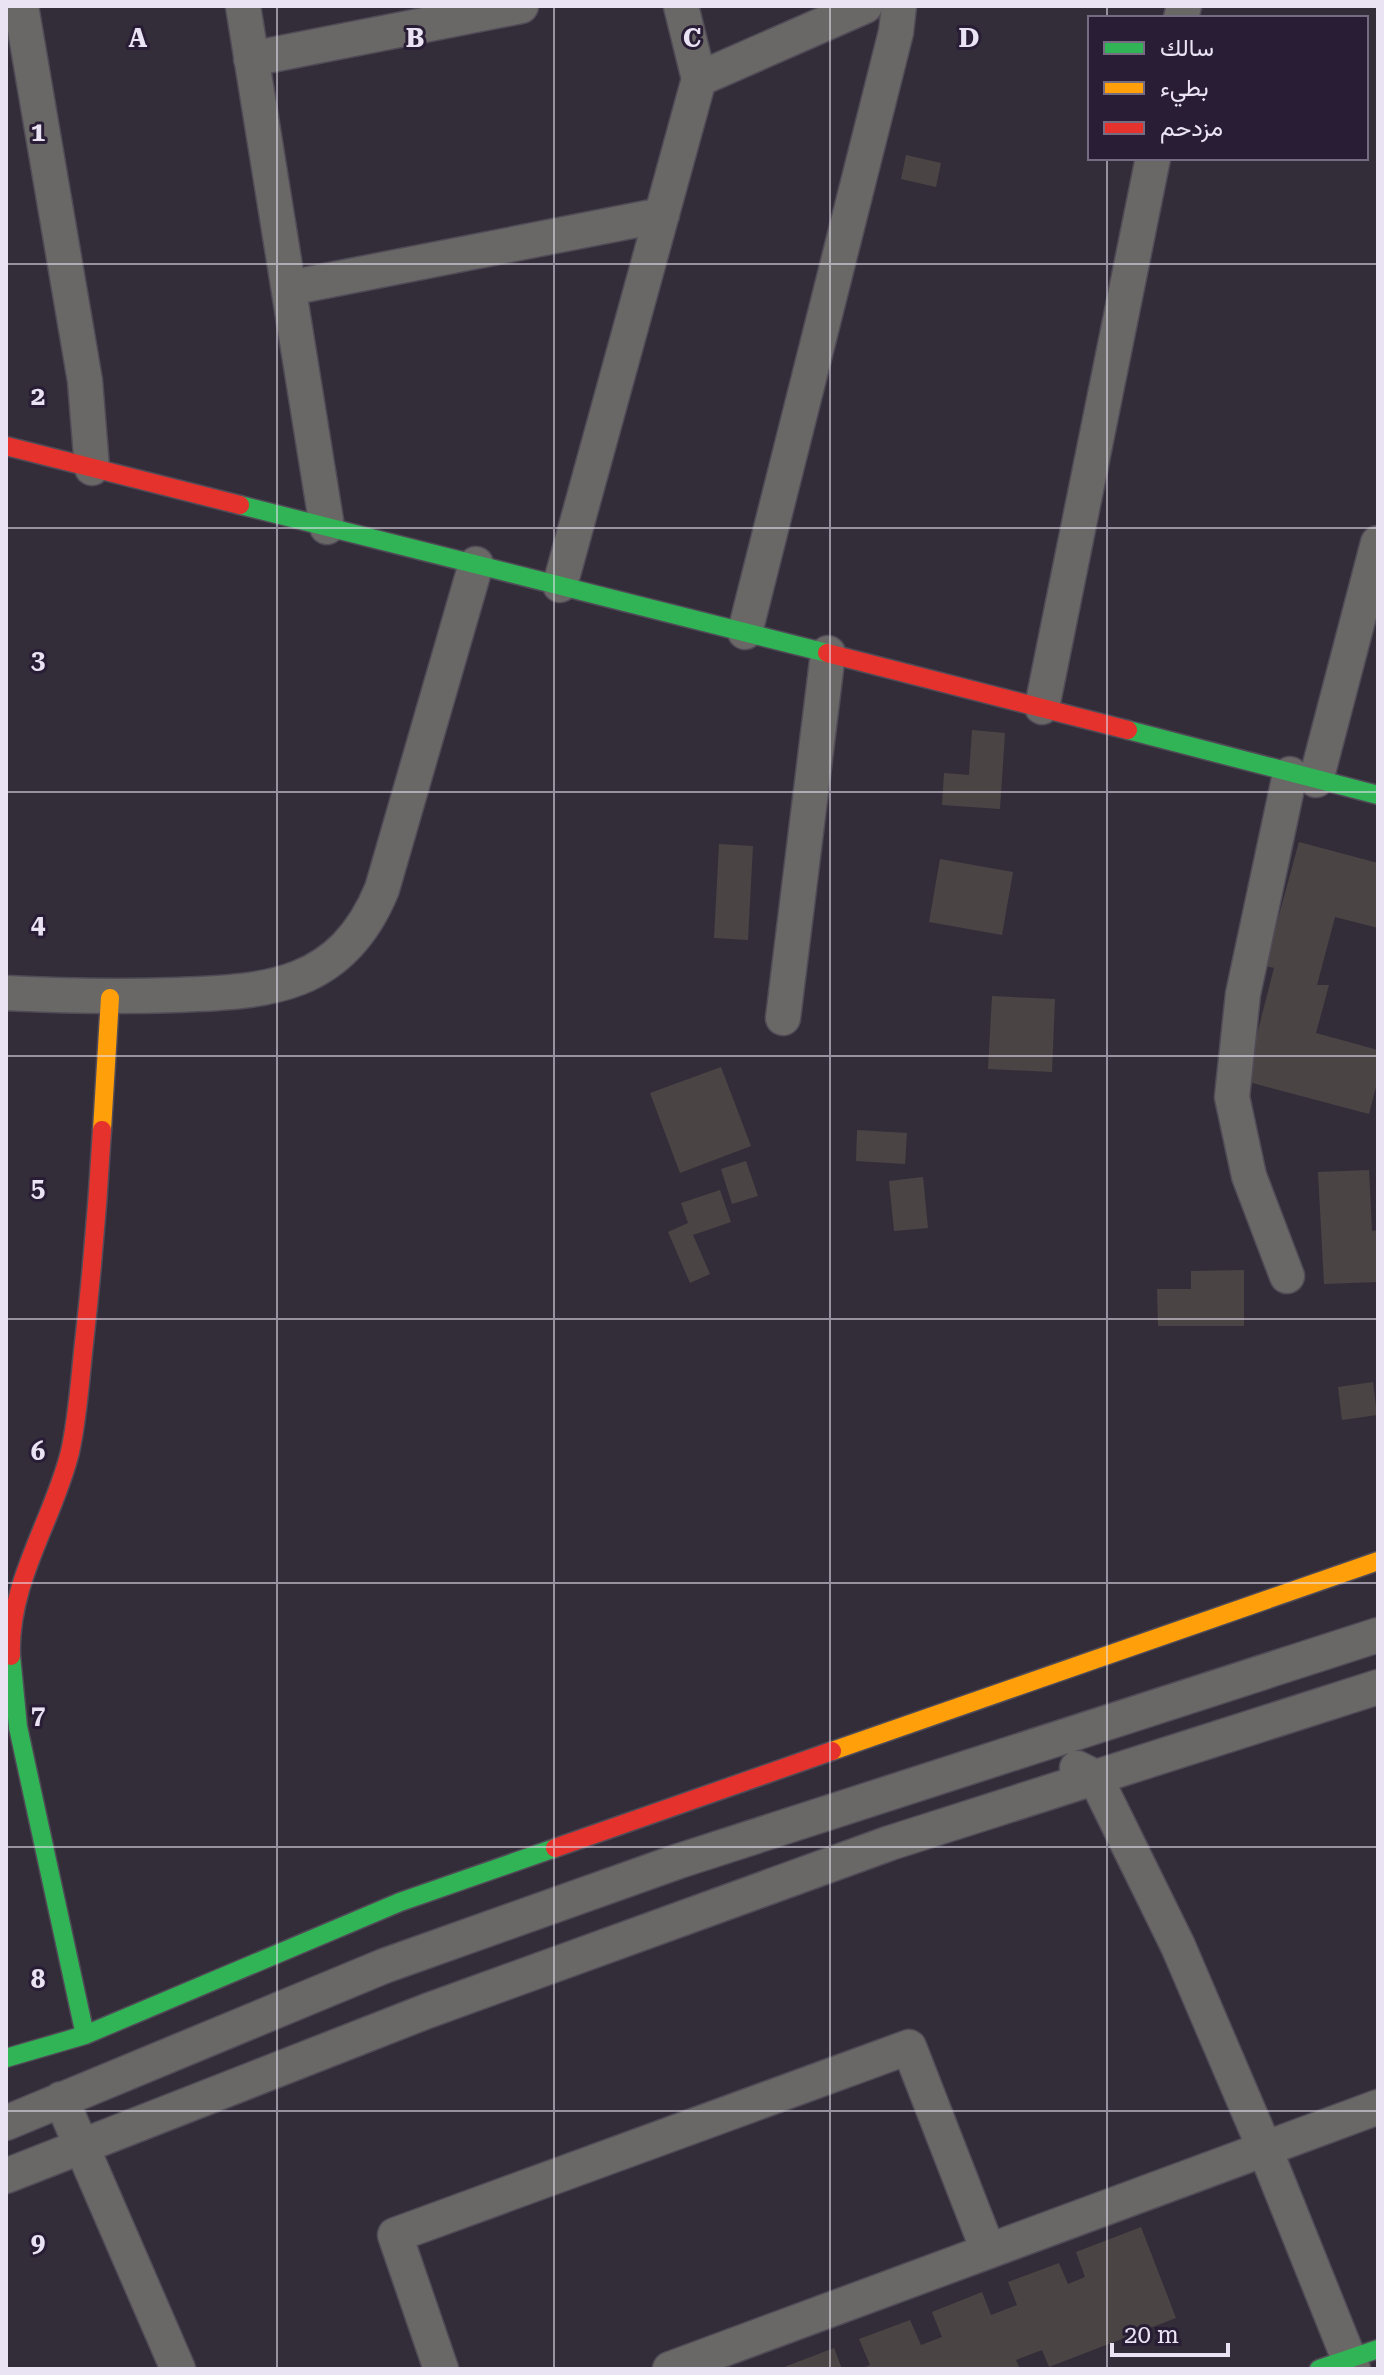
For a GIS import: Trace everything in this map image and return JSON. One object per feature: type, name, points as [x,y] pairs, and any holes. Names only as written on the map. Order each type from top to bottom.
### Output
[{"type":"street","points":[[21,6],[85,381],[92,468]]},
{"type":"street","points":[[243,6],[327,527]]},
{"type":"street","points":[[251,59],[521,6]]},
{"type":"street","points":[[560,585],[699,79],[681,6]]},
{"type":"street","points":[[699,79],[865,6]]},
{"type":"street","points":[[745,632],[896,32],[899,6]]},
{"type":"street","points":[[1042,707],[1153,160]]},
{"type":"street","points":[[289,288],[662,215]]},
{"type":"street","points":[[6,446],[1042,707],[1378,795]]},
{"type":"street","points":[[1287,1276],[1249,1176],[1232,1097],[1243,994],[1303,777],[1378,543]]},
{"type":"street","points":[[6,993],[110,998],[244,993],[293,982],[328,962],[353,939],[382,889],[476,564]]},
{"type":"street","points":[[783,1018],[828,653]]},
{"type":"street","points":[[85,2035],[18,1727],[10,1632],[16,1599],[69,1455],[76,1418],[96,1237],[110,998]]},
{"type":"street","points":[[6,2058],[85,2035],[400,1902],[1378,1561]]},
{"type":"street","points":[[6,2123],[384,1966],[679,1861],[1378,1635]]},
{"type":"street","points":[[6,2176],[442,2005],[890,1843],[1378,1687]]},
{"type":"street","points":[[1024,1748],[1064,1761],[1095,1777],[1178,1946],[1264,2147],[1350,2361]]},
{"type":"street","points":[[441,2369],[395,2235],[909,2047],[988,2250]]},
{"type":"street","points":[[61,2099],[178,2369]]},
{"type":"street","points":[[670,2369],[1378,2107]]},
{"type":"building","points":[[906,155],[941,163],[936,187],[901,179]]},
{"type":"building","points":[[972,730],[1005,733],[1000,809],[942,805],[944,773],[969,775]]},
{"type":"building","points":[[1299,842],[1378,863],[1378,928],[1335,917],[1317,985],[1329,985],[1316,1033],[1378,1050],[1378,1079],[1369,1114],[1245,1081],[1274,968],[1265,966]]},
{"type":"building","points":[[719,844],[753,846],[748,940],[714,938]]},
{"type":"building","points":[[940,859],[1013,872],[1002,935],[929,922]]},
{"type":"building","points":[[992,996],[1055,999],[1052,1072],[988,1069]]},
{"type":"building","points":[[721,1067],[751,1146],[680,1173],[650,1093]]},
{"type":"building","points":[[857,1130],[907,1133],[905,1164],[856,1161]]},
{"type":"building","points":[[746,1161],[758,1196],[732,1204],[721,1169]]},
{"type":"building","points":[[1369,1170],[1372,1231],[1378,1230],[1378,1282],[1324,1284],[1318,1172]]},
{"type":"building","points":[[923,1177],[928,1228],[894,1231],[889,1181]]},
{"type":"building","points":[[720,1190],[731,1222],[693,1235],[710,1274],[690,1283],[668,1232],[688,1223],[681,1203]]},
{"type":"building","points":[[1244,1270],[1244,1326],[1158,1326],[1157,1289],[1191,1289],[1191,1271]]},
{"type":"building","points":[[1373,1382],[1377,1415],[1342,1420],[1338,1387]]},
{"type":"building","points":[[1141,2227],[1176,2318],[1049,2367],[1042,2350],[1016,2360],[1020,2369],[860,2369],[870,2365],[859,2339],[910,2320],[921,2345],[942,2337],[932,2312],[982,2292],[991,2315],[1017,2305],[1008,2282],[1059,2263],[1068,2284],[1085,2277],[1076,2252]]},
{"type":"building","points":[[834,2348],[842,2369],[779,2369]]},
{"type":"traffic: fast","points":[[240,505],[827,653]]},
{"type":"traffic: fast","points":[[1128,730],[1378,795]]},
{"type":"traffic: fast","points":[[11,1656],[18,1727],[85,2035]]},
{"type":"traffic: fast","points":[[6,2058],[85,2035],[400,1902],[555,1848]]},
{"type":"traffic: fast","points":[[1319,2369],[1378,2349]]},
{"type":"traffic: slow","points":[[102,1130],[110,998]]},
{"type":"traffic: slow","points":[[832,1751],[1378,1561]]},
{"type":"traffic: jam","points":[[6,446],[240,505]]},
{"type":"traffic: jam","points":[[827,653],[1128,730]]},
{"type":"traffic: jam","points":[[11,1656],[12,1629],[24,1577],[62,1478],[73,1438],[92,1263],[102,1130]]},
{"type":"traffic: jam","points":[[555,1848],[832,1751]]}]
